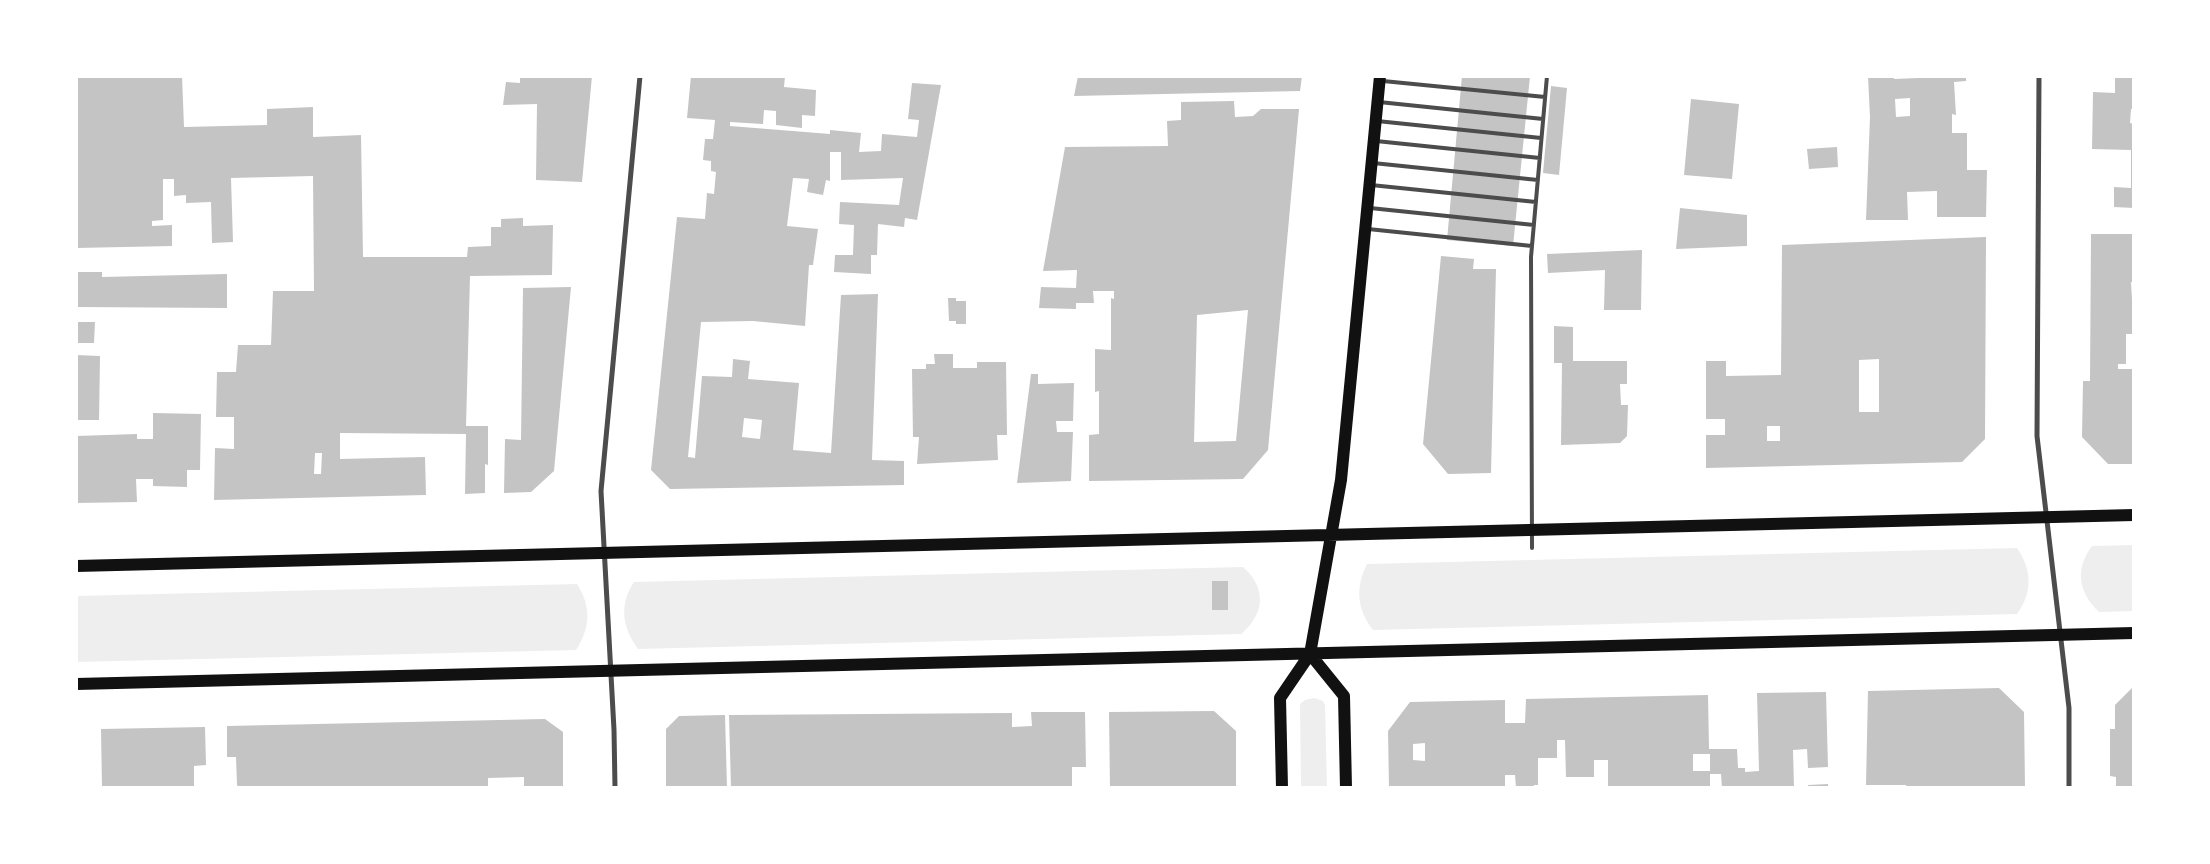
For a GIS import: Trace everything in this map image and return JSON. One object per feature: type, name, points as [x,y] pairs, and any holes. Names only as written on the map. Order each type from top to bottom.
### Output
[{"type":"main road","points":[[1282,788],[1280,698],[1310,654],[1342,480],[1380,78]]},
{"type":"main road","points":[[76,566],[2134,515]]},
{"type":"main road","points":[[76,684],[2134,633]]},
{"type":"main road","points":[[1310,654],[1344,696],[1346,788]]},
{"type":"street","points":[[615,788],[614,730],[601,491],[640,76]]},
{"type":"street","points":[[2040,76],[2037,436],[2068,708],[2069,788]]},
{"type":"lane","points":[[1532,548],[1532,246],[1547,76]]},
{"type":"lane","points":[[1380,78],[1545,97]]},
{"type":"lane","points":[[1378,102],[1543,119]]},
{"type":"lane","points":[[1376,121],[1541,138]]},
{"type":"lane","points":[[1374,141],[1540,158]]},
{"type":"lane","points":[[1372,162],[1538,180]]},
{"type":"lane","points":[[1370,185],[1536,202]]},
{"type":"lane","points":[[1368,208],[1534,226]]},
{"type":"lane","points":[[1365,229],[1532,246]]},
{"type":"shaded area","points":[[2134,545],[2134,611],[2099,612],[2087,596],[2081,580],[2083,563],[2087,555],[2092,546]]},
{"type":"shaded area","points":[[2017,548],[2026,564],[2029,581],[2026,598],[2017,614],[1373,630],[1361,606],[1359,590],[1367,564]]},
{"type":"shaded area","points":[[1243,567],[1256,584],[1260,601],[1259,610],[1255,618],[1241,634],[638,649],[629,632],[624,616],[626,599],[634,582]]},
{"type":"shaded area","points":[[577,584],[582,592],[587,608],[587,625],[576,650],[76,662],[76,596]]},
{"type":"shaded area","points":[[1314,698],[1323,701],[1325,705],[1327,788],[1301,788],[1300,704],[1305,700]]},
{"type":"building","points":[[76,76],[182,76],[184,127],[267,125],[267,109],[313,107],[313,137],[361,135],[363,257],[467,257],[468,247],[491,246],[491,227],[501,227],[501,219],[523,218],[523,226],[553,225],[552,275],[470,276],[466,426],[488,426],[488,465],[485,464],[485,493],[465,494],[466,434],[340,433],[340,459],[425,457],[426,495],[214,500],[215,448],[234,449],[234,417],[216,417],[217,372],[236,372],[238,345],[271,345],[273,291],[314,291],[313,176],[231,178],[233,242],[212,243],[211,202],[186,203],[186,195],[174,196],[174,179],[163,179],[163,220],[152,221],[152,226],[172,225],[172,246],[76,248]],"holes":[[[315,453],[322,453],[321,474],[314,474]]]},
{"type":"building","points":[[520,76],[592,76],[582,182],[536,180],[537,104],[503,105],[506,82],[520,83]]},
{"type":"building","points":[[691,76],[785,76],[784,87],[816,90],[815,116],[802,115],[802,128],[776,125],[776,111],[764,110],[763,124],[730,122],[730,126],[830,134],[830,130],[861,133],[859,152],[881,151],[882,134],[917,137],[919,120],[908,119],[912,83],[941,85],[917,220],[905,218],[904,227],[878,224],[877,255],[871,255],[871,274],[834,272],[835,255],[853,255],[854,225],[839,224],[840,202],[899,205],[903,178],[841,180],[841,152],[830,152],[830,181],[826,180],[823,195],[807,192],[809,179],[793,178],[787,226],[818,229],[813,265],[809,265],[805,326],[753,321],[701,322],[688,457],[695,458],[702,376],[732,377],[733,359],[750,361],[748,379],[799,383],[793,450],[831,453],[841,295],[878,294],[872,460],[904,461],[904,485],[670,489],[651,470],[677,217],[705,219],[707,193],[714,194],[716,172],[711,171],[711,161],[703,160],[705,139],[713,139],[715,120],[687,118]],"holes":[[[744,418],[762,420],[760,439],[742,437]]]},
{"type":"building","points":[[1078,76],[1302,76],[1300,91],[1074,96]]},
{"type":"building","points":[[1462,76],[1530,76],[1513,246],[1447,240]]},
{"type":"building","points":[[1868,76],[1894,76],[1894,79],[1966,76],[1966,81],[1954,82],[1956,115],[1952,114],[1952,133],[1967,133],[1967,170],[1987,170],[1986,217],[1937,217],[1937,191],[1907,192],[1908,220],[1866,220],[1870,117]],"holes":[[[1910,98],[1910,116],[1896,117],[1895,99]]]},
{"type":"building","points":[[2112,76],[2134,76],[2134,109],[2131,109],[2130,123],[2134,124],[2134,208],[2114,207],[2114,187],[2131,188],[2131,150],[2092,149],[2093,92],[2115,93],[2115,78],[2112,78]]},
{"type":"building","points":[[1551,86],[1567,88],[1559,175],[1543,173]]},
{"type":"building","points":[[1691,99],[1739,104],[1732,179],[1684,175]]},
{"type":"building","points":[[1234,101],[1235,117],[1253,116],[1261,109],[1299,109],[1268,450],[1243,479],[1089,481],[1089,435],[1099,434],[1099,391],[1095,392],[1095,349],[1111,350],[1111,298],[1114,299],[1114,291],[1093,291],[1094,303],[1076,303],[1076,309],[1039,308],[1041,287],[1076,288],[1077,270],[1043,271],[1065,147],[1168,146],[1167,121],[1181,120],[1181,102]],"holes":[[[1248,310],[1236,441],[1194,442],[1197,315]]]},
{"type":"building","points":[[1837,147],[1838,167],[1809,169],[1807,149]]},
{"type":"building","points":[[1680,208],[1747,215],[1747,246],[1676,249]]},
{"type":"building","points":[[2091,234],[2134,234],[2134,282],[2131,282],[2134,334],[2126,334],[2126,364],[2118,364],[2118,369],[2134,369],[2134,464],[2108,464],[2082,437],[2083,381],[2090,381]]},
{"type":"building","points":[[1986,237],[1985,439],[1962,462],[1706,468],[1706,435],[1725,435],[1725,419],[1706,419],[1706,361],[1726,361],[1726,376],[1781,375],[1782,245]],"holes":[[[1879,359],[1879,412],[1859,412],[1859,360]],[[1767,426],[1780,426],[1780,441],[1767,441]]]},
{"type":"building","points":[[1642,250],[1641,310],[1604,310],[1605,270],[1548,273],[1547,254]]},
{"type":"building","points":[[1441,256],[1474,259],[1473,269],[1496,269],[1491,473],[1448,474],[1423,444]]},
{"type":"building","points":[[76,272],[102,272],[102,277],[227,274],[227,308],[76,307]]},
{"type":"building","points":[[571,287],[554,471],[531,492],[504,493],[505,439],[521,440],[523,288]]},
{"type":"building","points":[[948,298],[956,298],[956,301],[966,301],[966,324],[956,324],[956,321],[949,321]]},
{"type":"building","points":[[76,322],[95,322],[94,343],[76,343]]},
{"type":"building","points":[[1554,326],[1573,327],[1573,361],[1627,361],[1627,384],[1620,384],[1621,405],[1628,405],[1627,436],[1620,443],[1561,445],[1562,363],[1554,363]]},
{"type":"building","points":[[934,354],[953,354],[953,368],[977,368],[977,362],[1006,362],[1007,435],[997,435],[998,460],[917,464],[919,437],[913,437],[912,369],[926,369],[926,364],[935,364]]},
{"type":"building","points":[[76,355],[100,356],[99,420],[76,420]]},
{"type":"building","points":[[1031,374],[1038,374],[1038,384],[1074,383],[1073,421],[1056,421],[1057,432],[1073,432],[1071,481],[1017,483]]},
{"type":"building","points":[[153,413],[201,414],[200,470],[187,470],[187,487],[153,486],[153,479],[136,479],[137,502],[76,503],[76,436],[137,434],[137,439],[153,439]]},
{"type":"building","points":[[1212,581],[1228,581],[1228,610],[1212,610]]},
{"type":"building","points":[[2134,686],[2134,788],[2116,788],[2116,777],[2110,776],[2110,729],[2115,729],[2115,705]]},
{"type":"building","points":[[1999,688],[2024,712],[2025,788],[1906,788],[1906,785],[1866,785],[1868,691]]},
{"type":"building","points":[[1826,692],[1828,767],[1808,768],[1807,749],[1793,750],[1794,788],[1722,788],[1721,774],[1710,774],[1710,788],[1608,788],[1608,760],[1594,760],[1594,777],[1566,777],[1565,740],[1557,740],[1557,758],[1538,758],[1538,785],[1534,785],[1534,788],[1516,788],[1515,775],[1505,775],[1505,788],[1389,788],[1388,731],[1410,702],[1505,700],[1505,723],[1525,723],[1526,699],[1708,695],[1709,749],[1737,749],[1738,768],[1745,768],[1745,772],[1759,771],[1757,693]],"holes":[[[1425,743],[1425,761],[1413,760],[1413,744]],[[1693,754],[1710,754],[1710,771],[1693,771]]]},
{"type":"building","points":[[1214,711],[1236,731],[1236,788],[1110,788],[1109,712]]},
{"type":"building","points":[[1031,712],[1085,712],[1086,767],[1072,767],[1072,788],[731,788],[729,715],[1012,713],[1012,727],[1032,726]]},
{"type":"building","points":[[725,715],[727,788],[666,788],[666,729],[679,716]]},
{"type":"building","points":[[545,719],[563,732],[563,788],[524,788],[524,777],[488,778],[488,786],[507,786],[507,788],[239,788],[237,785],[236,757],[227,757],[227,726]]},
{"type":"building","points":[[205,727],[206,765],[194,766],[194,788],[102,788],[101,729]]},
{"type":"building","points":[[1828,784],[1828,788],[1808,788],[1808,785]]}]
